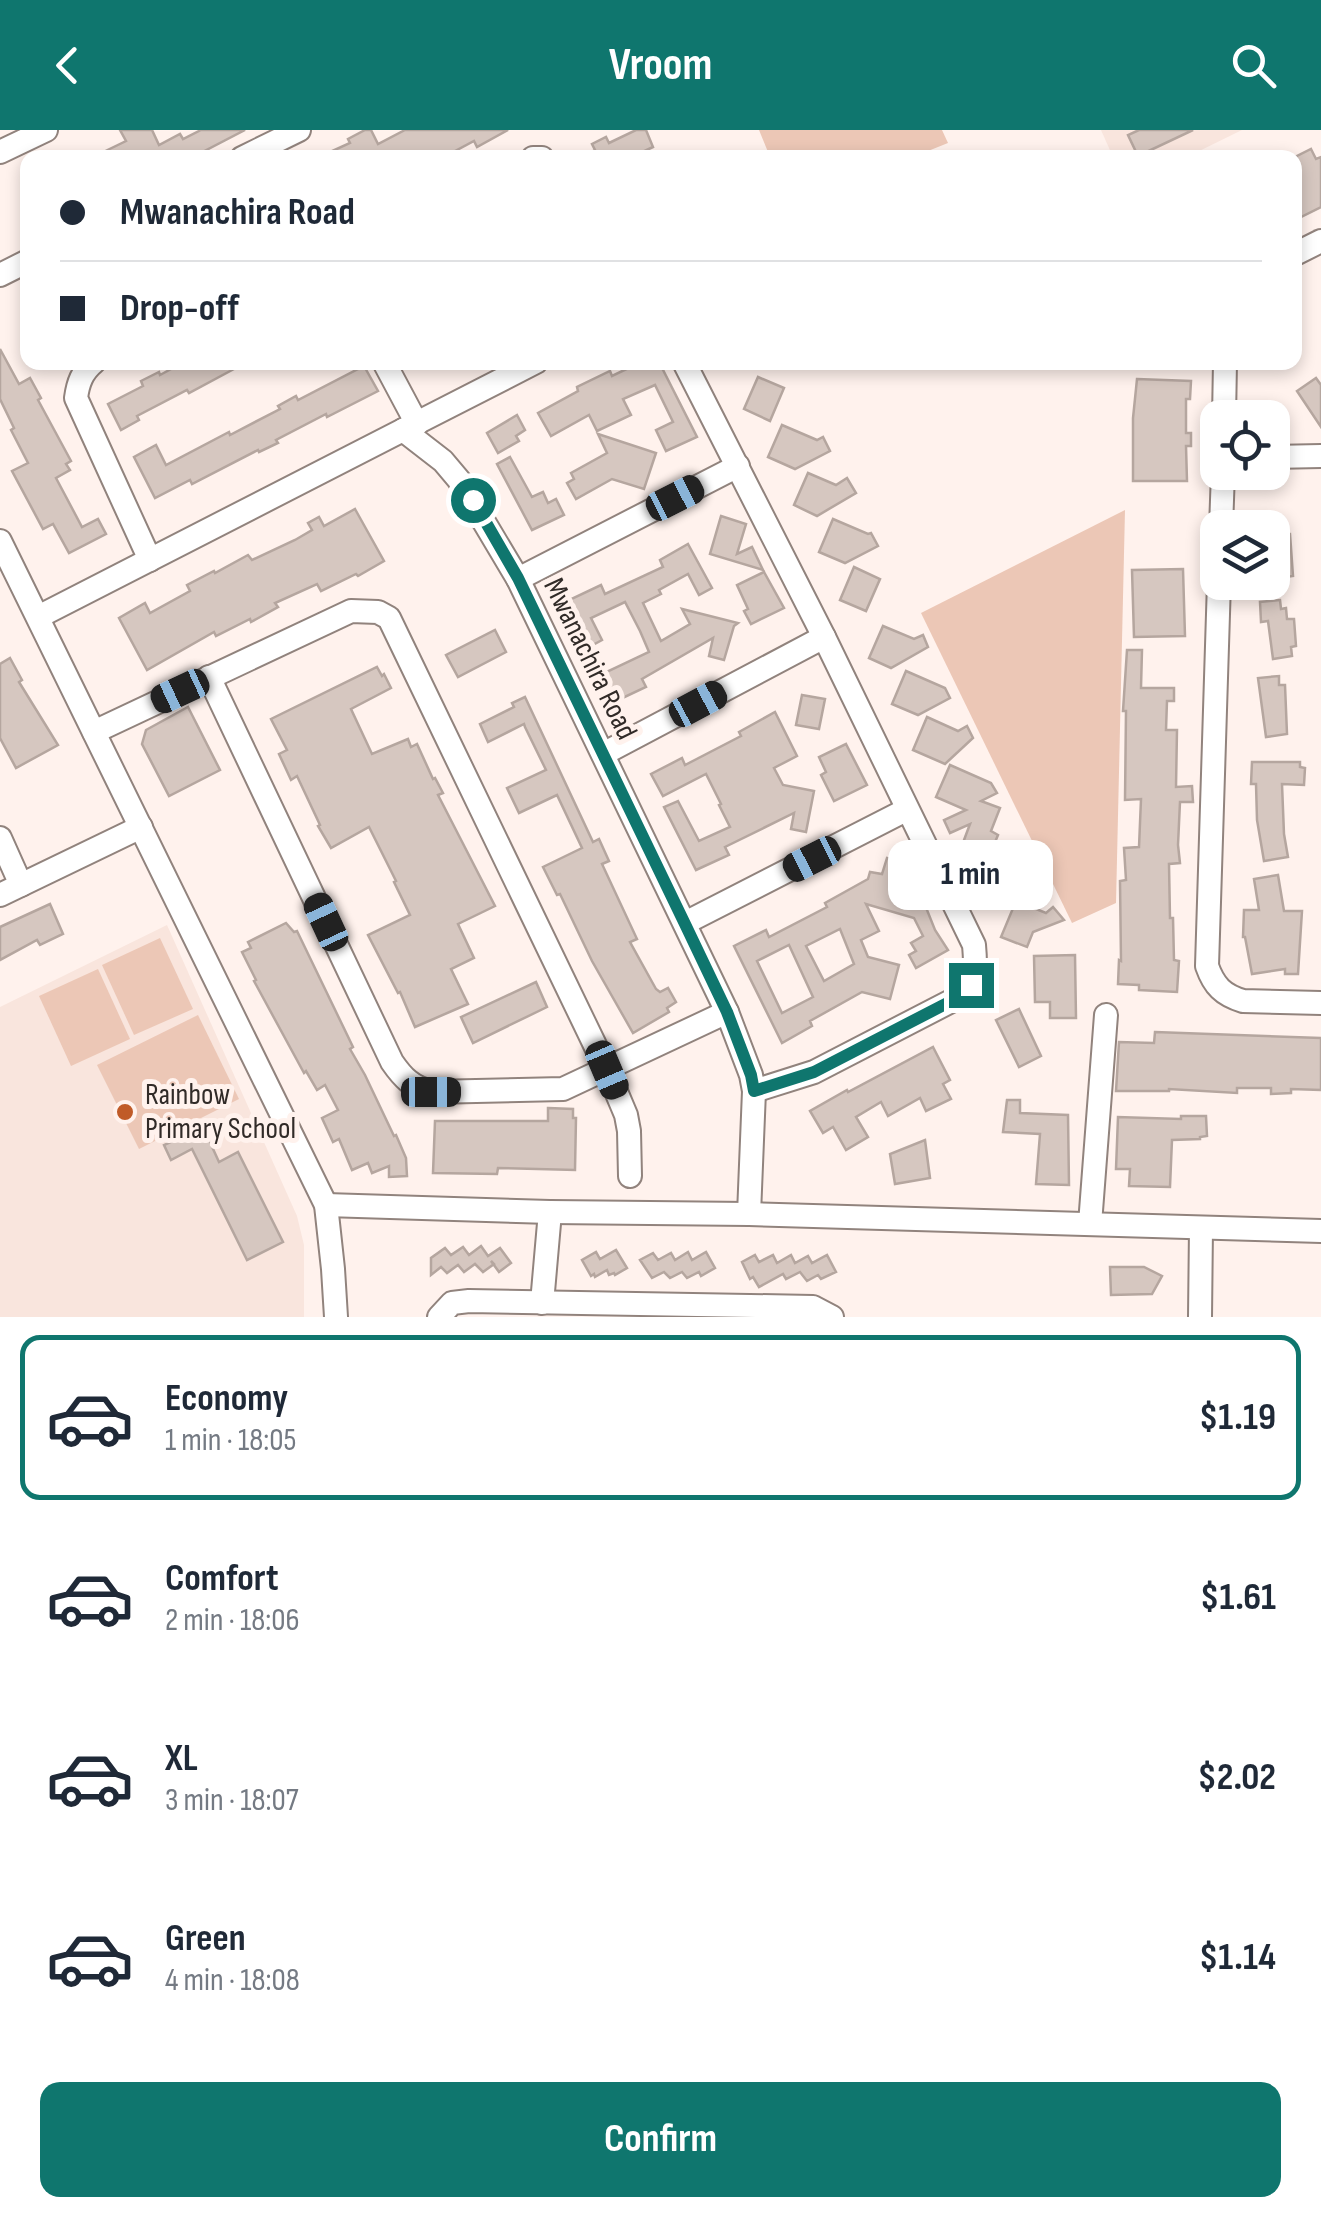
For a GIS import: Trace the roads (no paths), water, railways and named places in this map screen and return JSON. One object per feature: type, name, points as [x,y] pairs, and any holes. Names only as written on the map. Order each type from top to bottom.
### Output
[{"type":"street","points":[[0,152],[46,130]]},
{"type":"street","points":[[258,150],[299,130]]},
{"type":"street","points":[[84,370],[76,398],[150,560]]},
{"type":"street","points":[[387,370],[410,427]]},
{"type":"street","points":[[38,617],[520,370]]},
{"type":"street","points":[[688,370],[974,945],[976,965],[971,985],[961,996],[814,1072],[754,1091]]},
{"type":"street","points":[[1224,400],[1225,370]]},
{"type":"street","name":"Mwanachira Road","points":[[410,427],[459,480],[518,578],[727,1012],[754,1091],[748,1214]]},
{"type":"street","points":[[1290,456],[1321,456]]},
{"type":"street","points":[[518,578],[738,466]]},
{"type":"street","points":[[0,541],[326,1205],[336,1317]]},
{"type":"street","points":[[1218,600],[1207,966],[1212,981],[1230,998],[1321,1003]]},
{"type":"street","points":[[94,732],[351,611],[378,612],[388,618],[607,1070],[626,1115],[630,1176]]},
{"type":"street","points":[[603,754],[824,637]]},
{"type":"street","points":[[209,677],[384,1044],[403,1077],[417,1088],[431,1092],[564,1089],[727,1012]]},
{"type":"street","points":[[685,924],[906,810]]},
{"type":"street","points":[[0,838],[11,890],[141,827]]},
{"type":"street","points":[[1090,1224],[1106,1015]]},
{"type":"street","points":[[326,1205],[1321,1231]]},
{"type":"street","points":[[542,1303],[550,1212]]},
{"type":"street","points":[[1200,1317],[1201,1228]]},
{"type":"street","points":[[440,1317],[452,1303],[469,1301],[813,1307],[832,1317]]},
{"type":"place","name":"Rainbow Primary School","points":[[125,1112]]}]
